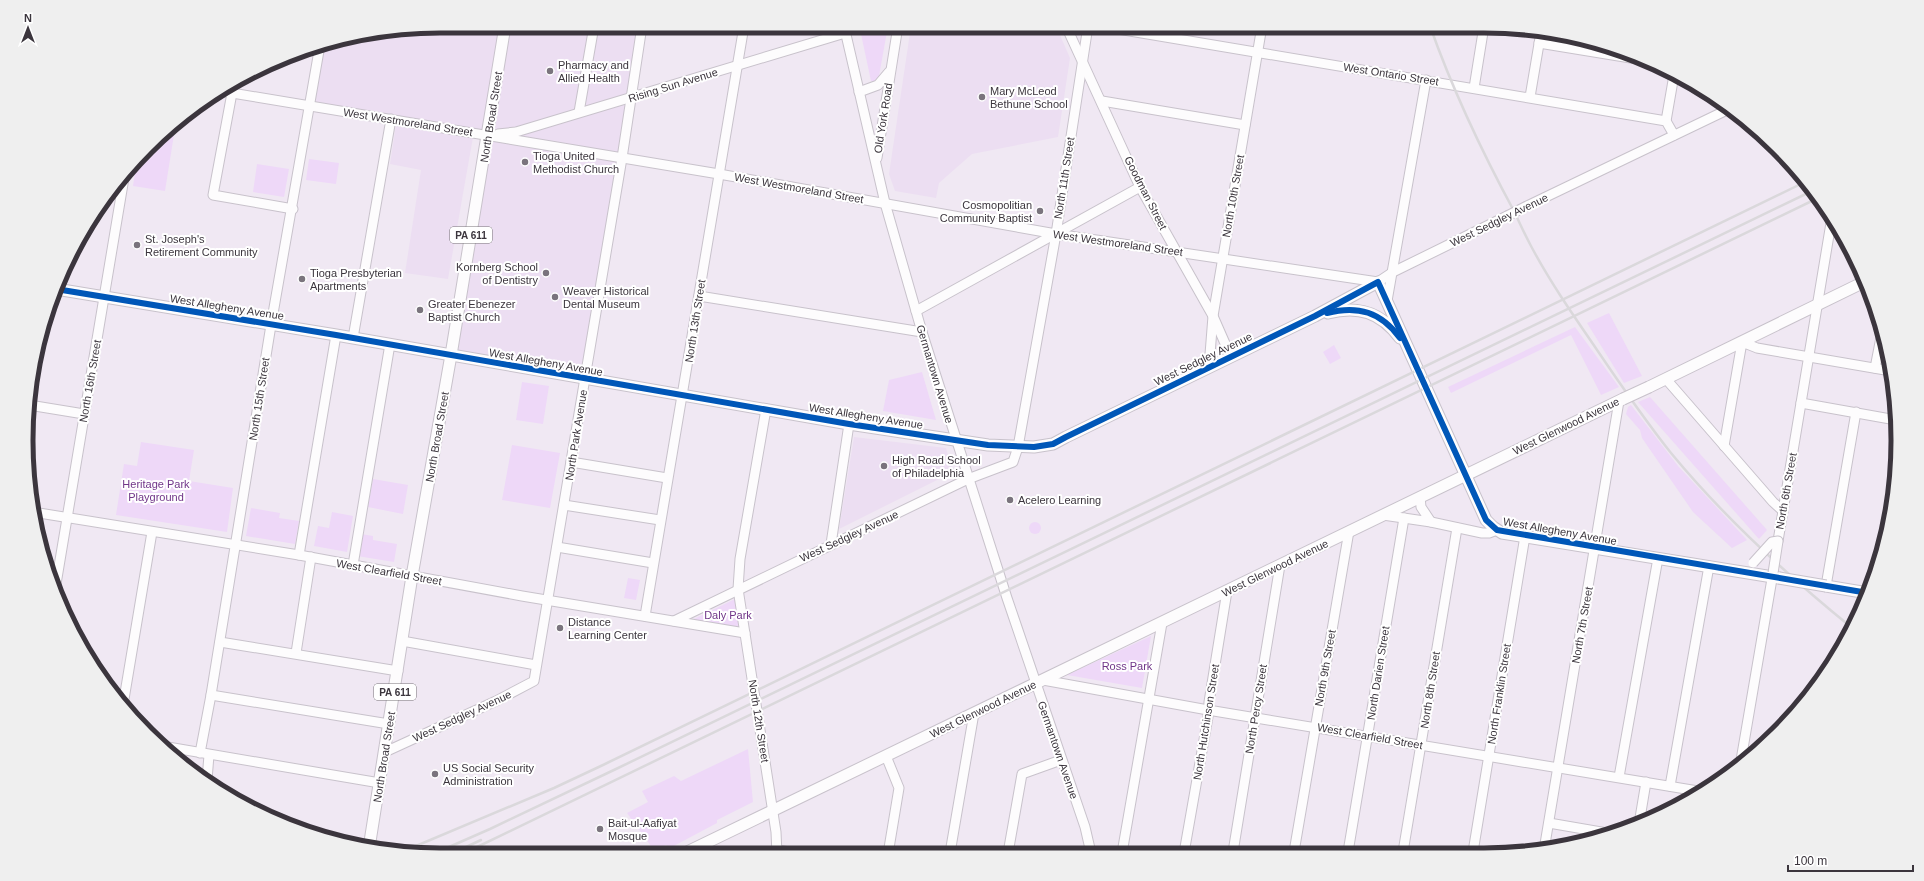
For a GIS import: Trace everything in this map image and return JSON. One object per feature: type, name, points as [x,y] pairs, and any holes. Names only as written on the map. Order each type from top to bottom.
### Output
[{"type":"main road","name":"North Broad Street","points":[[370,842],[412,576],[451,355],[504,33]]},
{"type":"main road","name":"West Allegheny Avenue","points":[[1378,282],[1486,520],[1497,530],[1745,573],[1774,576],[1861,593]]},
{"type":"main road","name":"West Sedgley Avenue","points":[[1034,447],[1053,444],[1315,316],[1378,282]]},
{"type":"main road","name":"West Glenwood Avenue","points":[[699,848],[1039,681],[1162,623],[1860,284]]},
{"type":"main road","name":"West Allegheny Avenue","points":[[62,290],[390,344],[849,424],[988,445],[1034,447]]},
{"type":"main road","points":[[1315,316],[1332,311],[1352,309],[1361,310],[1378,317],[1389,325],[1408,348]]},
{"type":"street","points":[[579,112],[593,33]]},
{"type":"street","name":"North Park Avenue","points":[[535,677],[572,462],[641,33]]},
{"type":"street","name":"North 13th Street","points":[[645,616],[743,33]]},
{"type":"street","name":"Rising Sun Avenue","points":[[488,136],[516,132],[579,112],[631,98],[738,66],[835,33]]},
{"type":"street","name":"Germantown Avenue","points":[[845,33],[884,203],[922,332],[968,479],[1039,681],[1061,760],[1085,827],[1090,848]]},
{"type":"street","name":"Old York Road","points":[[876,167],[897,33]]},
{"type":"street","name":"Goodman Street","points":[[1069,33],[1102,101],[1140,187],[1213,316],[1231,357]]},
{"type":"street","name":"North 11th Street","points":[[1018,447],[1056,234],[1087,33]]},
{"type":"street","name":"West Ontario Street","points":[[1142,33],[1666,121]]},
{"type":"street","name":"North 10th Street","points":[[1209,367],[1213,316],[1261,33]]},
{"type":"street","points":[[1474,88],[1483,33]]},
{"type":"street","points":[[1530,97],[1540,37]]},
{"type":"street","points":[[1539,43],[1615,56]]},
{"type":"street","name":"North 15th Street","points":[[207,774],[205,754],[211,695],[319,52]]},
{"type":"street","name":"Old York Road","points":[[859,92],[878,85],[891,69]]},
{"type":"street","points":[[1387,301],[1426,80]]},
{"type":"street","points":[[1673,80],[1666,121],[1674,135]]},
{"type":"street","name":"West Westmoreland Street","points":[[235,89],[310,106],[719,174],[1056,234],[1378,282]]},
{"type":"street","points":[[230,92],[213,195],[293,208]]},
{"type":"street","points":[[1102,101],[1245,125]]},
{"type":"street","name":"West Sedgley Avenue","points":[[1378,282],[1393,272],[1724,111]]},
{"type":"street","points":[[353,338],[391,119]]},
{"type":"street","name":"North 16th Street","points":[[56,573],[68,518],[123,185]]},
{"type":"street","points":[[916,311],[1140,187]]},
{"type":"street","name":"North 6th Street","points":[[1742,756],[1774,576],[1778,541],[1830,227]]},
{"type":"street","points":[[699,296],[922,332]]},
{"type":"street","points":[[299,555],[336,335]]},
{"type":"street","points":[[1724,446],[1742,342],[1757,348],[1885,370]]},
{"type":"street","points":[[353,565],[390,344]]},
{"type":"street","points":[[1875,368],[1879,345]]},
{"type":"street","points":[[1666,379],[1773,502],[1783,511]]},
{"type":"street","name":"North 7th Street","points":[[1545,843],[1621,400]]},
{"type":"street","points":[[1801,403],[1890,419]]},
{"type":"street","points":[[35,406],[84,414]]},
{"type":"street","name":"North 12th Street","points":[[766,409],[740,559],[738,589],[773,811],[777,848]]},
{"type":"street","points":[[1826,586],[1856,412]]},
{"type":"street","points":[[831,544],[849,424]]},
{"type":"street","name":"West Sedgley Avenue","points":[[674,621],[968,479],[1012,462],[1018,447]]},
{"type":"street","points":[[572,462],[668,478]]},
{"type":"street","points":[[1420,497],[1421,507],[1431,522]]},
{"type":"street","points":[[564,505],[660,520]]},
{"type":"street","name":"West Clearfield Street","points":[[40,513],[299,555],[549,600],[745,633]]},
{"type":"street","name":"West Allegheny Avenue","points":[[1383,516],[1431,522],[1490,533],[1497,530]]},
{"type":"street","name":"North Darien Street","points":[[1349,848],[1404,518]]},
{"type":"street","name":"North 8th Street","points":[[1404,848],[1457,528]]},
{"type":"street","name":"North 9th Street","points":[[1295,848],[1349,531]]},
{"type":"street","points":[[124,698],[152,532]]},
{"type":"street","name":"North Franklin Street","points":[[1474,848],[1525,536]]},
{"type":"street","points":[[1745,573],[1772,542],[1778,541]]},
{"type":"street","points":[[557,547],[653,563]]},
{"type":"street","points":[[296,653],[311,558]]},
{"type":"street","points":[[1619,777],[1658,558]]},
{"type":"street","name":"North Percy Street","points":[[1234,848],[1280,565]]},
{"type":"street","points":[[1670,786],[1709,566]]},
{"type":"street","name":"North Hutchinson Street","points":[[1185,848],[1227,591]]},
{"type":"street","points":[[1123,848],[1162,623]]},
{"type":"street","points":[[402,641],[536,665]]},
{"type":"street","points":[[220,642],[296,653],[398,671]]},
{"type":"street","name":"West Sedgley Avenue","points":[[385,752],[514,692],[534,681],[535,677]]},
{"type":"street","name":"West Clearfield Street","points":[[1039,681],[1692,790]]},
{"type":"street","points":[[211,695],[389,724]]},
{"type":"street","points":[[951,848],[974,713]]},
{"type":"street","points":[[179,753],[205,754],[380,783]]},
{"type":"street","points":[[886,756],[900,788],[889,848]]},
{"type":"street","points":[[1009,848],[1022,774],[1061,760]]},
{"type":"street","points":[[1640,816],[1646,782]]},
{"type":"street","points":[[1549,823],[1597,831]]},
{"type":"shaded area","points":[[440,33],[641,33],[585,379],[451,355],[488,135],[310,106],[319,52],[361,41],[387,36]]},
{"type":"shaded area","name":"Mary McLeod Bethune School","points":[[910,33],[1059,33],[1070,58],[1058,137],[972,154],[939,183],[936,198],[895,191],[889,174]]},
{"type":"shaded area","points":[[396,125],[473,137],[448,279],[405,273],[421,170],[390,164]]},
{"type":"shaded area","name":"High Road School of Philadelphia","points":[[854,437],[946,448],[953,472],[839,529]]},
{"type":"green space","points":[[887,33],[879,76],[875,81],[871,81],[861,34]]},
{"type":"green space","points":[[174,132],[165,191],[133,186],[135,171],[152,152]]},
{"type":"green space","points":[[309,159],[339,163],[336,184],[306,180]]},
{"type":"green space","points":[[257,164],[289,169],[284,197],[253,192]]},
{"type":"green space","points":[[1609,313],[1642,376],[1624,383],[1587,323]]},
{"type":"green space","points":[[1575,327],[1619,387],[1601,395],[1571,335],[1451,393],[1448,387]]},
{"type":"green space","points":[[1334,345],[1341,358],[1330,364],[1323,352]]},
{"type":"green space","points":[[922,372],[936,420],[883,411],[889,380]]},
{"type":"green space","points":[[522,382],[549,386],[543,424],[516,420]]},
{"type":"green space","points":[[1650,397],[1767,530],[1759,539],[1638,402]]},
{"type":"green space","points":[[1631,405],[1678,466],[1747,540],[1732,548],[1693,512],[1642,438],[1640,430],[1626,414],[1628,407]]},
{"type":"green space","name":"Heritage Park Playground","points":[[141,442],[194,450],[189,481],[233,488],[227,532],[116,515],[124,464],[137,466]]},
{"type":"green space","points":[[512,445],[560,453],[550,508],[502,500]]},
{"type":"green space","points":[[373,479],[408,485],[403,514],[368,507]]},
{"type":"green space","points":[[251,508],[280,513],[279,518],[299,521],[295,544],[246,536]]},
{"type":"green space","points":[[332,512],[353,516],[347,552],[314,546],[318,526],[329,528]]},
{"type":"green space","points":[[1037,522],[1040,523],[1040,533],[1033,534],[1030,533],[1029,526],[1030,523]]},
{"type":"green space","points":[[361,534],[373,536],[373,540],[397,544],[394,562],[357,556]]},
{"type":"green space","points":[[628,578],[640,580],[636,600],[624,598]]},
{"type":"green space","name":"Daly Park","points":[[737,598],[742,630],[692,620]]},
{"type":"green space","name":"Ross Park","points":[[1151,636],[1142,688],[1067,675]]},
{"type":"green space","points":[[748,749],[753,802],[717,820],[717,823],[670,848],[666,845],[659,848],[652,848],[627,813],[648,802],[642,791],[674,776],[681,781]]},
{"type":"railway","points":[[1433,33],[1448,74],[1469,121],[1531,246],[1560,296],[1631,399],[1671,453],[1734,522],[1803,587],[1847,624]]},
{"type":"railway","points":[[414,847],[554,788],[603,765],[1800,184]]},
{"type":"railway","points":[[447,848],[616,769],[1808,193]]},
{"type":"railway","points":[[475,848],[1813,201]]},
{"type":"railway","points":[[464,848],[481,840]]},
{"type":"cycle path","points":[[62,290],[336,335],[849,424],[988,445],[1034,447],[1053,444],[1315,316],[1378,282],[1486,520],[1497,530],[1861,592]]},
{"type":"cycle path","points":[[1327,313],[1349,310],[1368,313],[1385,322],[1400,338]]},
{"type":"place","name":"Pharmacy and Allied Health","points":[[550,71]]},
{"type":"place","name":"Mary McLeod Bethune School","points":[[982,97]]},
{"type":"place","name":"Tioga United Methodist Church","points":[[525,162]]},
{"type":"place","name":"Cosmopolitian Community Baptist","points":[[1040,211]]},
{"type":"place","name":"St. Joseph's Retirement Community","points":[[137,245]]},
{"type":"place","name":"Kornberg School of Dentistry","points":[[546,273]]},
{"type":"place","name":"Tioga Presbyterian Apartments","points":[[302,279]]},
{"type":"place","name":"Weaver Historical Dental Museum","points":[[555,297]]},
{"type":"place","name":"Greater Ebenezer Baptist Church","points":[[420,310]]},
{"type":"place","name":"High Road School of Philadelphia","points":[[884,466]]},
{"type":"place","name":"Acelero Learning","points":[[1010,500]]},
{"type":"place","name":"Distance Learning Center","points":[[560,628]]},
{"type":"place","name":"US Social Security Administration","points":[[435,774]]},
{"type":"place","name":"Bait-ul-Aafiyat Mosque","points":[[600,829]]}]
